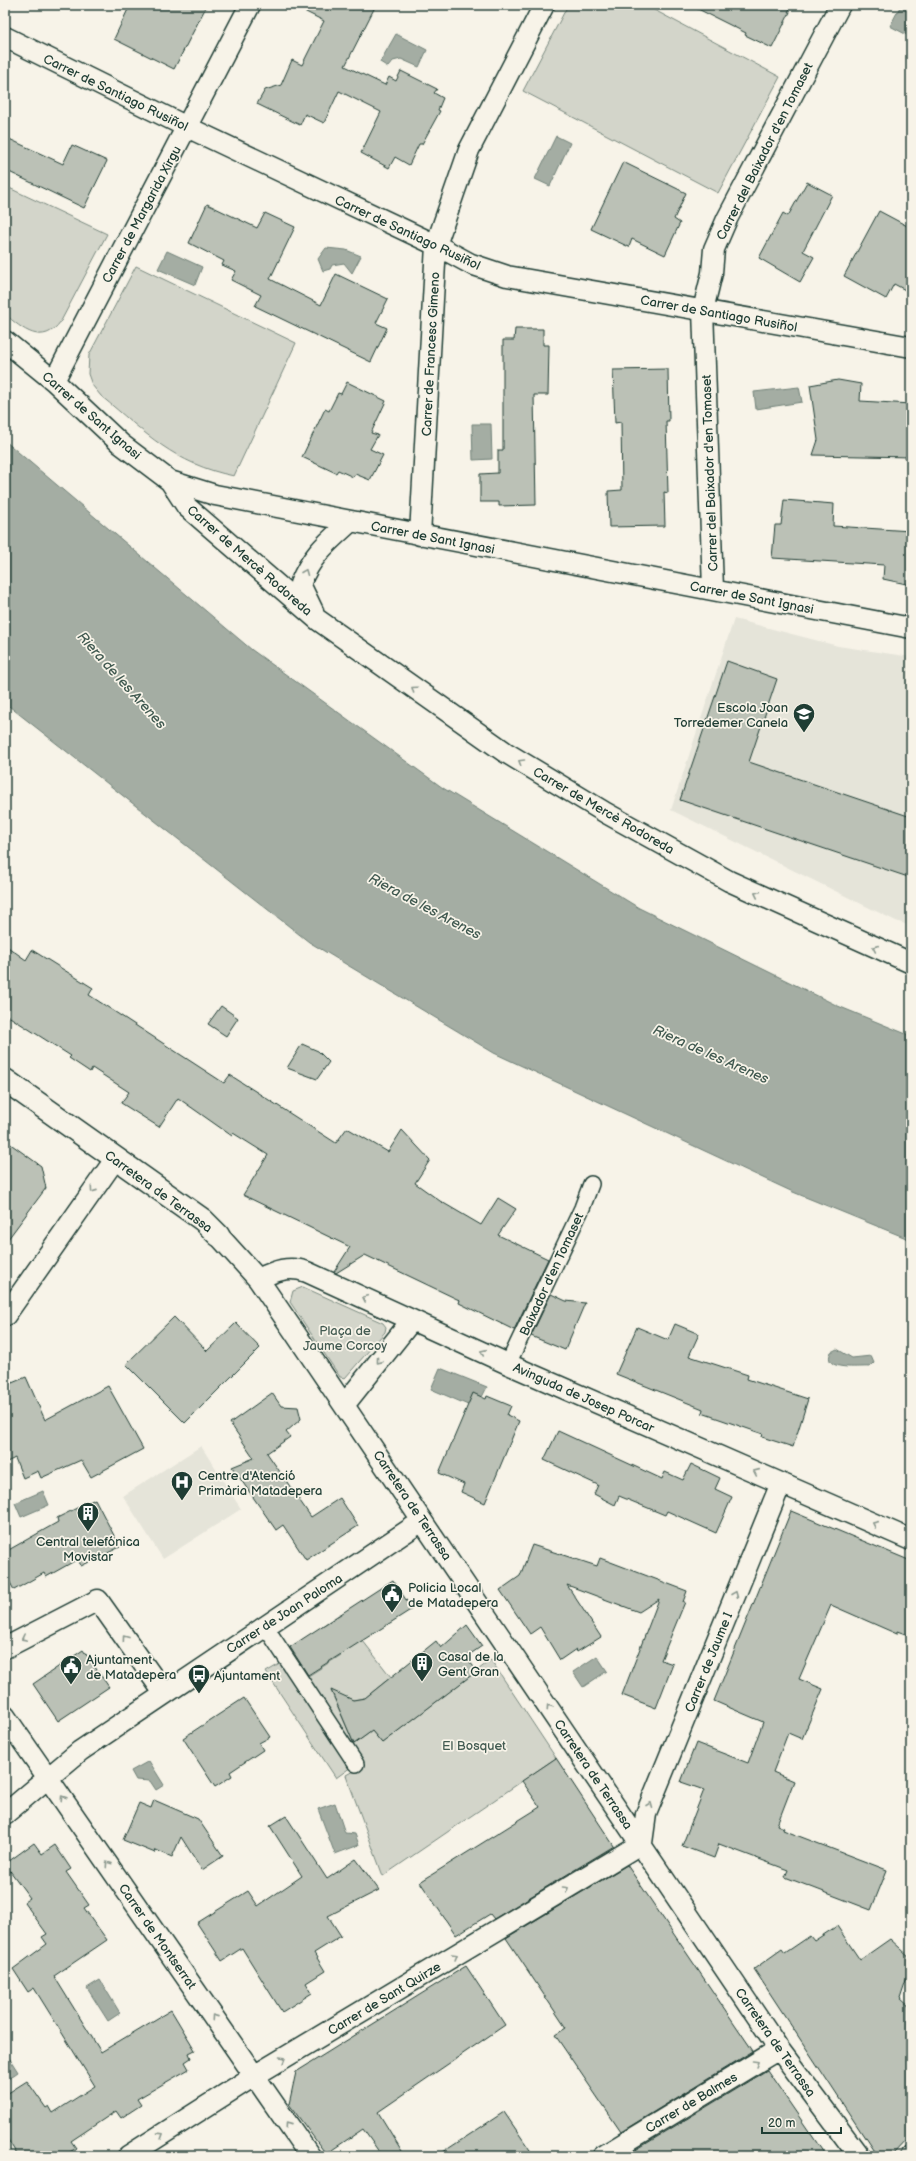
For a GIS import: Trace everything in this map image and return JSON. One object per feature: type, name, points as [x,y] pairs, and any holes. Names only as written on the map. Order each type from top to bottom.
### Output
[{"type":"street","name":"Carrer de Margarida Xirgu","points":[[54,381],[250,5]]},
{"type":"street","name":"Carrer de Francesc Gimeno","points":[[420,535],[436,244],[469,150],[544,5]]},
{"type":"street","name":"Carrer del Baixador d'en Tomaset","points":[[713,589],[703,310],[712,273],[714,249],[727,219],[840,5]]},
{"type":"street","name":"Carrer de Santiago Rusiñol","points":[[5,38],[187,127],[436,244],[471,264],[507,276],[911,347]]},
{"type":"street","name":"Carrer de Sant Ignasi","points":[[5,341],[54,381],[121,444],[170,480],[215,495],[911,628]]},
{"type":"street","name":"Carrer de Mercè Rodoreda","points":[[170,480],[187,507],[318,620],[399,679],[505,752],[606,813],[729,881],[911,963]]},
{"type":"street","name":"Carrer de Mercè Rodoreda","points":[[318,620],[300,584],[308,566],[318,550],[351,521]]},
{"type":"street","name":"Carretera de Terrassa","points":[[5,1080],[203,1220],[258,1279],[345,1404],[422,1521],[642,1843],[779,2049],[859,2156]]},
{"type":"street","points":[[5,1316],[116,1158]]},
{"type":"street","name":"Baixador d'en Tomaset","points":[[508,1364],[582,1208],[591,1184]]},
{"type":"street","name":"Avinguda de Josep Porcar","points":[[258,1279],[274,1272],[298,1268],[508,1364],[911,1540]]},
{"type":"street","points":[[345,1404],[412,1320]]},
{"type":"street","name":"Carrer de Jaume I","points":[[642,1843],[646,1814],[781,1483]]},
{"type":"street","name":"Carrer de Joan Paloma","points":[[5,1814],[70,1758],[164,1693],[422,1521]]},
{"type":"street","points":[[5,1648],[98,1600],[164,1693]]},
{"type":"street","points":[[265,1626],[356,1764]]},
{"type":"street","name":"Carrer de Montserrat","points":[[5,1716],[310,2156]]},
{"type":"street","name":"Carrer de Sant Quirze","points":[[128,2156],[254,2076],[642,1843]]},
{"type":"street","name":"Carrer de Balmes","points":[[603,2156],[779,2049]]},
{"type":"street","points":[[908,2156],[911,2153]]},
{"type":"shaded area","name":"Escola Joan Torredemer Canela","points":[[734,619],[838,646],[911,657],[911,926],[896,921],[671,810]]},
{"type":"shaded area","name":"Centre d'Atenció Primària Matadepera","points":[[201,1446],[241,1509],[163,1559],[123,1496]]},
{"type":"green space","points":[[568,5],[645,5],[780,77],[718,193],[523,91]]},
{"type":"green space","points":[[5,186],[107,234],[61,321],[54,329],[47,333],[40,334],[25,330],[5,314]]},
{"type":"green space","points":[[136,266],[296,343],[234,476],[213,471],[194,464],[177,455],[147,434],[101,396],[92,385],[88,374],[89,355]]},
{"type":"green space","name":"Plaça de Jaume Corcoy","points":[[303,1287],[383,1323],[386,1327],[385,1332],[345,1378],[340,1377],[290,1302],[293,1291]]},
{"type":"green space","name":"El Bosquet","points":[[340,1614],[359,1643],[363,1641],[391,1677],[365,1698],[353,1700],[331,1691],[354,1744],[372,1731],[382,1743],[491,1660],[556,1758],[383,1876],[346,1775],[355,1770],[302,1680],[341,1655],[322,1626]]},
{"type":"green space","points":[[283,1662],[351,1767],[336,1778],[266,1672]]},
{"type":"water","points":[[901,5],[911,5],[911,37],[890,26]]},
{"type":"water","points":[[396,34],[427,50],[419,67],[401,59],[393,61],[388,67],[380,62]]},
{"type":"water","points":[[556,136],[570,143],[550,186],[535,179]]},
{"type":"water","points":[[326,248],[346,250],[361,256],[352,273],[344,263],[332,265],[330,269],[323,271],[318,259]]},
{"type":"water","points":[[167,251],[202,267],[195,285],[158,269]]},
{"type":"water","points":[[799,387],[802,402],[756,409],[754,392]]},
{"type":"water","points":[[472,424],[491,424],[492,459],[473,460]]},
{"type":"water","name":"Riera de les Arenes","points":[[5,441],[252,650],[443,788],[639,908],[838,1006],[911,1036],[911,1240],[793,1192],[494,1053],[309,942],[5,703]]},
{"type":"water","points":[[837,1349],[852,1358],[871,1356],[874,1363],[870,1367],[843,1367],[837,1365],[832,1363],[829,1358],[831,1352]]},
{"type":"water","points":[[440,1368],[487,1387],[482,1397],[473,1394],[468,1405],[431,1389]]},
{"type":"water","points":[[43,1491],[49,1505],[21,1517],[15,1503]]},
{"type":"water","points":[[597,1656],[607,1671],[583,1687],[573,1672]]},
{"type":"water","points":[[149,1761],[164,1785],[156,1790],[150,1781],[136,1780],[131,1771]]},
{"type":"water","points":[[335,1803],[345,1833],[355,1834],[359,1845],[335,1854],[318,1809]]},
{"type":"water","points":[[100,1980],[120,2013],[108,2021],[87,1988]]},
{"type":"water","points":[[6,2053],[18,2072],[5,2081],[5,2054]]},
{"type":"building","points":[[130,5],[207,5],[174,69],[114,39]]},
{"type":"building","points":[[292,5],[376,5],[345,66],[385,85],[389,77],[396,81],[401,71],[437,89],[434,93],[443,98],[438,110],[440,111],[422,144],[419,144],[409,165],[395,157],[389,168],[361,153],[381,112],[339,91],[324,123],[305,114],[300,125],[257,104],[265,90],[281,85],[292,60],[302,65],[324,21]]},
{"type":"building","points":[[690,5],[792,5],[772,48],[745,35],[746,33]]},
{"type":"building","points":[[5,137],[63,164],[72,145],[107,161],[84,208],[5,170]]},
{"type":"building","points":[[623,162],[686,193],[674,219],[680,223],[665,255],[632,239],[629,247],[591,229]]},
{"type":"building","points":[[807,182],[832,195],[803,251],[814,257],[800,282],[759,258],[783,213],[788,216]]},
{"type":"building","points":[[207,204],[257,228],[265,213],[295,227],[270,279],[321,305],[336,274],[388,299],[376,323],[387,328],[371,362],[255,306],[261,295],[231,280],[236,271],[222,265],[224,261],[189,243]]},
{"type":"building","points":[[879,211],[911,228],[911,293],[894,284],[886,299],[844,276]]},
{"type":"building","points":[[515,329],[543,329],[543,345],[549,345],[548,395],[534,395],[536,505],[499,506],[499,502],[480,502],[480,474],[498,473],[498,450],[503,450],[503,340],[514,340]]},
{"type":"building","points":[[668,369],[669,421],[666,421],[668,493],[664,492],[665,526],[609,527],[608,491],[622,490],[621,422],[615,423],[613,370]]},
{"type":"building","points":[[838,380],[861,384],[860,401],[911,404],[911,457],[813,455],[818,440],[810,385]]},
{"type":"building","points":[[347,382],[386,401],[371,433],[378,435],[370,449],[383,455],[370,480],[355,474],[353,477],[338,470],[336,473],[302,457],[325,409],[329,411],[338,393],[341,394]]},
{"type":"building","points":[[784,500],[834,504],[833,526],[911,531],[911,585],[883,579],[884,565],[772,558],[775,525],[781,525]]},
{"type":"building","points":[[727,661],[777,679],[749,762],[911,817],[911,878],[680,800]]},
{"type":"building","points":[[5,945],[26,960],[32,950],[93,988],[89,995],[224,1083],[230,1075],[336,1143],[347,1128],[388,1152],[402,1130],[430,1160],[415,1183],[440,1201],[481,1225],[498,1198],[516,1209],[498,1235],[548,1259],[514,1330],[459,1303],[460,1300],[365,1255],[336,1273],[334,1272],[350,1247],[243,1195],[268,1155],[233,1133],[232,1136],[178,1098],[159,1127],[121,1103],[129,1092],[92,1068],[90,1072],[69,1058],[71,1056],[5,1014]]},
{"type":"building","points":[[221,1006],[238,1018],[226,1036],[208,1024]]},
{"type":"building","points":[[302,1044],[318,1051],[329,1062],[317,1079],[287,1068]]},
{"type":"building","points":[[5,1140],[41,1166],[46,1188],[5,1243]]},
{"type":"building","points":[[551,1294],[566,1301],[585,1303],[565,1350],[531,1336]]},
{"type":"building","points":[[174,1317],[207,1351],[236,1323],[260,1348],[185,1423],[126,1364]]},
{"type":"building","points":[[675,1324],[699,1334],[689,1356],[748,1375],[747,1379],[808,1399],[793,1447],[762,1437],[763,1434],[702,1413],[703,1409],[616,1374],[637,1327],[668,1340]]},
{"type":"building","points":[[26,1377],[45,1420],[108,1386],[143,1449],[91,1477],[81,1460],[41,1478],[38,1471],[23,1478],[15,1458],[5,1463],[5,1386]]},
{"type":"building","points":[[272,1393],[281,1406],[298,1407],[301,1419],[286,1432],[290,1437],[267,1453],[311,1517],[340,1498],[358,1526],[306,1560],[283,1525],[276,1530],[232,1467],[254,1458],[230,1423]]},
{"type":"building","points":[[473,1393],[486,1399],[487,1396],[511,1406],[507,1415],[519,1421],[485,1503],[461,1492],[464,1484],[439,1473]]},
{"type":"building","points":[[558,1431],[662,1479],[665,1472],[683,1480],[691,1464],[720,1478],[715,1489],[732,1497],[716,1533],[667,1511],[665,1515],[619,1496],[615,1505],[594,1494],[598,1485],[544,1460]]},
{"type":"building","points":[[95,1499],[120,1547],[81,1566],[78,1559],[46,1577],[44,1573],[14,1590],[5,1573],[5,1552],[58,1522],[57,1518]]},
{"type":"building","points":[[791,1511],[911,1561],[911,1636],[897,1631],[897,1634],[831,1605],[799,1679],[823,1689],[802,1739],[788,1733],[773,1772],[794,1781],[777,1825],[784,1828],[783,1830],[887,1870],[871,1910],[785,1877],[788,1870],[719,1844],[714,1858],[682,1846],[704,1790],[681,1782],[696,1743],[748,1763],[763,1722],[714,1701]]},
{"type":"building","points":[[532,1545],[597,1566],[600,1558],[687,1591],[683,1602],[685,1602],[661,1660],[673,1664],[656,1708],[622,1695],[659,1599],[639,1612],[567,1585],[601,1637],[577,1652],[576,1649],[560,1660],[540,1627],[530,1634],[500,1590],[520,1576]]},
{"type":"building","points":[[393,1580],[412,1609],[308,1675],[290,1647]]},
{"type":"building","name":"Casal de la Gent Gran","points":[[467,1625],[482,1646],[466,1657],[477,1671],[382,1743],[372,1731],[354,1744],[331,1690],[353,1700],[365,1698],[436,1641],[441,1648]]},
{"type":"building","name":"Ajuntament de Matadepera","points":[[83,1650],[109,1687],[58,1721],[33,1684]]},
{"type":"building","points":[[244,1698],[270,1737],[259,1743],[263,1750],[230,1772],[232,1776],[215,1787],[183,1738]]},
{"type":"building","points":[[556,1758],[614,1846],[494,1919],[490,1914],[456,1935],[420,1882],[540,1807],[522,1781]]},
{"type":"building","points":[[154,1800],[198,1819],[223,1856],[202,1870],[181,1837],[172,1857],[156,1850],[155,1853],[123,1840],[139,1803],[151,1808]]},
{"type":"building","points":[[286,1816],[327,1879],[356,1859],[379,1890],[328,1916],[341,1936],[314,1953],[325,1971],[306,1983],[312,1993],[282,2012],[242,1948],[222,1961],[197,1923],[248,1891],[258,1906],[302,1876],[270,1826]]},
{"type":"building","points":[[34,1843],[42,1854],[55,1845],[71,1869],[66,1872],[89,1905],[84,1908],[107,1940],[54,1976],[101,2052],[171,2010],[195,2050],[189,2053],[191,2058],[185,2062],[189,2069],[137,2099],[141,2105],[121,2118],[116,2111],[71,2141],[76,2148],[64,2156],[18,2156],[5,2135],[5,2095],[27,2081],[46,2108],[49,2106],[53,2113],[95,2086],[34,1988],[28,1992],[13,1969],[47,1944],[42,1937],[47,1934],[24,1902],[30,1898],[5,1864]]},
{"type":"building","points":[[627,1865],[753,2051],[621,2132],[555,2035],[566,2028],[506,1938]]},
{"type":"building","points":[[837,1926],[860,1960],[890,1939],[911,1958],[911,1965],[900,1998],[911,2008],[911,2135],[891,2156],[877,2156],[754,1969],[782,1949],[785,1953],[810,1936],[814,1941]]},
{"type":"building","points":[[466,1966],[505,2025],[378,2112],[405,2156],[382,2156],[363,2129],[326,2154],[289,2104],[296,2072]]},
{"type":"building","points":[[767,2070],[826,2156],[638,2156],[634,2151]]},
{"type":"building","points":[[504,2112],[534,2156],[437,2156]]},
{"type":"place","name":"Escola Joan Torredemer Canela","points":[[804,734]]},
{"type":"place","name":"Centre d'Atenció Primària Matadepera","points":[[182,1502]]},
{"type":"place","name":"Central telefónica Movistar","points":[[88,1532]]},
{"type":"place","name":"Policia Local de Matadepera","points":[[392,1614]]},
{"type":"place","name":"Casal de la Gent Gran","points":[[422,1682]]},
{"type":"place","name":"Ajuntament de Matadepera","points":[[71,1686]]},
{"type":"place","name":"Ajuntament","points":[[199,1694]]}]
